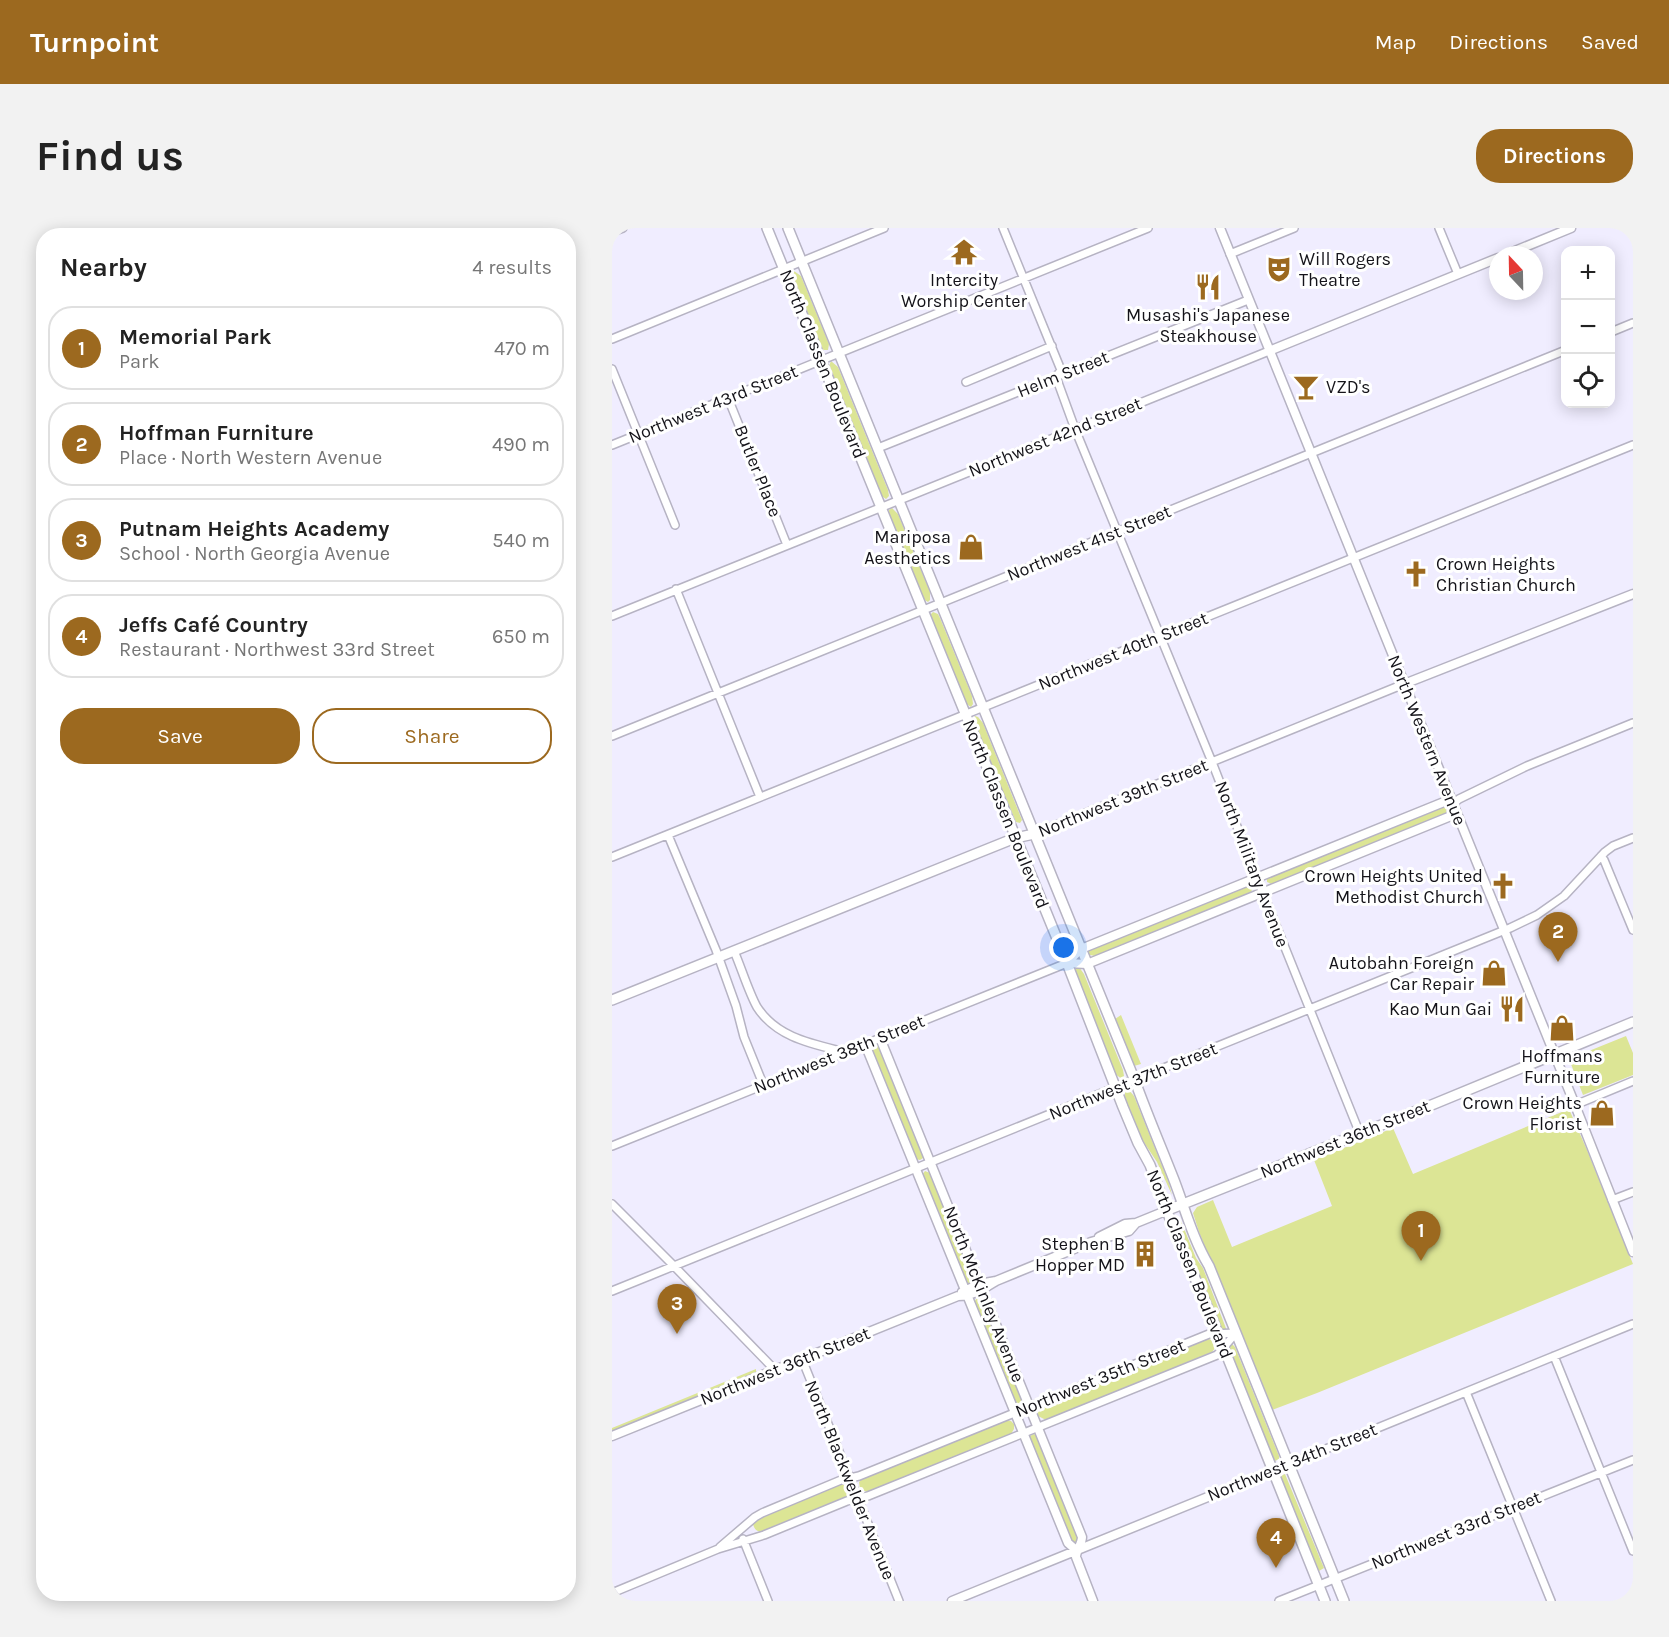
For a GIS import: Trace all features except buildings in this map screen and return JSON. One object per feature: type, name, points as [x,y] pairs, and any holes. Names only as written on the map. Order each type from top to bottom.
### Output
[{"type":"main road","name":"North Classen Boulevard","points":[[767,228],[1131,1125],[1150,1165],[1325,1601]]},
{"type":"main road","name":"North Classen Boulevard","points":[[788,228],[1135,1081],[1200,1251],[1209,1266],[1344,1601]]},
{"type":"main road","name":"Northwest 39th Street","points":[[612,1000],[1015,838],[1034,834]]},
{"type":"main road","name":"Northwest 36th Street","points":[[1168,1210],[1633,1022]]},
{"type":"street","points":[[612,232],[623,228]]},
{"type":"street","points":[[612,339],[884,228]]},
{"type":"street","name":"North Military Avenue","points":[[1003,228],[1061,370],[1056,377],[1075,429],[1212,762],[1360,1134]]},
{"type":"street","name":"Northwest 43rd Street","points":[[612,445],[1148,228]]},
{"type":"street","name":"North Western Avenue","points":[[1220,228],[1633,1252]]},
{"type":"street","points":[[1230,254],[1294,228]]},
{"type":"street","points":[[1439,228],[1458,274]]},
{"type":"street","points":[[1527,246],[1571,228]]},
{"type":"street","name":"Northwest 42nd Street","points":[[612,615],[1489,262]]},
{"type":"street","name":"Helm Street","points":[[878,448],[1248,300]]},
{"type":"street","points":[[1615,330],[1633,322]]},
{"type":"street","points":[[966,382],[1052,346]]},
{"type":"street","name":"Northwest 41st Street","points":[[612,736],[1561,352]]},
{"type":"street","points":[[612,369],[675,525]]},
{"type":"street","name":"Butler Place","points":[[728,398],[787,544]]},
{"type":"street","name":"Northwest 40th Street","points":[[612,857],[1633,445]]},
{"type":"street","points":[[676,589],[760,797]]},
{"type":"street","name":"Northwest 39th Street","points":[[1034,834],[1633,594]]},
{"type":"street","name":"Northwest 38th Street","points":[[1067,963],[1087,964],[1451,816],[1453,804],[1459,799],[1511,773],[1633,723]]},
{"type":"street","name":"Northwest 38th Street","points":[[612,1146],[1067,963],[1081,949],[1444,802],[1453,804]]},
{"type":"street","points":[[668,835],[718,958],[736,1006],[744,1037],[763,1084]]},
{"type":"street","name":"Northwest 37th Street","points":[[612,1291],[1504,931],[1526,921],[1555,903],[1613,846],[1633,838]]},
{"type":"street","points":[[1601,856],[1633,930]]},
{"type":"street","points":[[734,951],[757,1007],[784,1034],[804,1042],[845,1052]]},
{"type":"street","name":"North McKinley Avenue","points":[[880,1038],[1082,1537],[1076,1550],[1076,1557],[1093,1601]]},
{"type":"street","name":"North McKinley Avenue","points":[[865,1044],[1068,1543],[1076,1550]]},
{"type":"street","points":[[1575,1105],[1633,1081]]},
{"type":"street","points":[[1612,1200],[1633,1192]]},
{"type":"street","points":[[612,1204],[775,1370]]},
{"type":"street","name":"Northwest 36th Street","points":[[612,1436],[1091,1242],[1129,1231],[1136,1223],[1168,1210]]},
{"type":"street","name":"Northwest 34th Street","points":[[952,1601],[1633,1324]]},
{"type":"street","name":"Northwest 35th Street","points":[[718,1549],[762,1513],[841,1480],[1015,1413],[1206,1335],[1236,1333]]},
{"type":"street","name":"Northwest 35th Street","points":[[612,1593],[718,1549],[764,1535],[848,1501],[868,1496],[1217,1355],[1236,1333]]},
{"type":"street","points":[[1554,1356],[1633,1551]]},
{"type":"street","name":"North Blackwelder Avenue","points":[[802,1359],[899,1601]]},
{"type":"street","points":[[1466,1392],[1551,1601]]},
{"type":"street","name":"Northwest 33rd Street","points":[[1279,1601],[1633,1460]]},
{"type":"street","points":[[739,1530],[768,1601]]},
{"type":"green space","points":[[794,271],[801,276],[829,344],[828,350],[820,347],[792,278]]},
{"type":"green space","points":[[831,361],[838,367],[888,490],[889,496],[886,499],[879,494],[830,371]]},
{"type":"green space","points":[[892,508],[898,514],[930,592],[928,602],[923,599],[889,516],[889,510]]},
{"type":"green space","points":[[933,612],[940,618],[972,696],[971,707],[965,703],[931,620]]},
{"type":"green space","points":[[975,716],[983,723],[1022,820],[1020,823],[1016,822],[1006,798],[1000,791],[973,725]]},
{"type":"green space","points":[[1444,806],[1449,808],[1446,814],[1272,884],[1267,882],[1267,877]]},
{"type":"green space","points":[[1248,885],[1252,888],[1250,893],[1095,956],[1088,952],[1089,949]]},
{"type":"green space","points":[[1079,967],[1084,974],[1123,1070],[1122,1079],[1115,1074],[1076,976],[1076,968]]},
{"type":"green space","points":[[1121,1015],[1141,1064],[1134,1066],[1115,1019]]},
{"type":"green space","points":[[1626,1036],[1633,1053],[1633,1075],[1583,1095],[1569,1059]]},
{"type":"green space","points":[[873,1046],[880,1048],[923,1154],[920,1160],[915,1159],[872,1051]]},
{"type":"green space","points":[[1128,1089],[1134,1096],[1172,1195],[1157,1162],[1143,1141],[1125,1098],[1125,1092]]},
{"type":"green space","points":[[1569,1109],[1633,1264],[1272,1410],[1199,1232],[1193,1213],[1197,1207],[1213,1200],[1232,1247],[1332,1206],[1314,1160],[1393,1128],[1413,1174]]},
{"type":"green space","points":[[925,1171],[930,1173],[973,1278],[971,1283],[966,1283],[922,1175]]},
{"type":"green space","points":[[1178,1220],[1181,1221],[1196,1258],[1203,1268],[1227,1331],[1222,1332],[1220,1329],[1177,1223]]},
{"type":"green space","points":[[979,1298],[1023,1400],[1019,1405],[1014,1403],[974,1303]]},
{"type":"green space","points":[[1207,1339],[1215,1343],[1212,1352],[1046,1420],[1038,1416],[1037,1411],[1041,1406]]},
{"type":"green space","points":[[1231,1343],[1235,1347],[1279,1456],[1279,1459],[1275,1461],[1228,1349]]},
{"type":"green space","points":[[756,1369],[756,1372],[612,1431],[612,1428]]},
{"type":"green space","points":[[1006,1420],[1014,1424],[1011,1434],[868,1492],[860,1489],[859,1482],[862,1479]]},
{"type":"green space","points":[[1034,1434],[1037,1436],[1079,1538],[1076,1544],[1072,1543],[1030,1439],[1030,1436]]},
{"type":"green space","points":[[1285,1474],[1324,1568],[1319,1571],[1281,1479],[1280,1476]]},
{"type":"green space","points":[[842,1484],[848,1490],[845,1498],[763,1532],[757,1531],[754,1527],[756,1519]]},
{"type":"place","name":"Intercity Worship Center","points":[[964,252]]},
{"type":"place","name":"Will Rogers Theatre","points":[[1279,269]]},
{"type":"place","name":"Musashi's Japanese Steakhouse","points":[[1208,287]]},
{"type":"place","name":"VZD's","points":[[1306,387]]},
{"type":"place","name":"Mariposa Aesthetics","points":[[971,547]]},
{"type":"place","name":"Crown Heights Christian Church","points":[[1416,574]]},
{"type":"place","name":"Crown Heights United Methodist Church","points":[[1503,886]]},
{"type":"place","name":"Hoffman Furniture","points":[[1558,962]]},
{"type":"place","name":"Autobahn Foreign Car Repair","points":[[1494,973]]},
{"type":"place","name":"Kao Mun Gai","points":[[1512,1009]]},
{"type":"place","name":"Hoffmans Furniture","points":[[1562,1028]]},
{"type":"place","name":"Crown Heights Florist","points":[[1602,1113]]},
{"type":"place","name":"Stephen B Hopper MD","points":[[1145,1254]]},
{"type":"place","name":"Memorial Park","points":[[1421,1261]]},
{"type":"place","name":"Putnam Heights Academy","points":[[677,1334]]},
{"type":"place","name":"Jeffs Café Country","points":[[1276,1568]]}]
